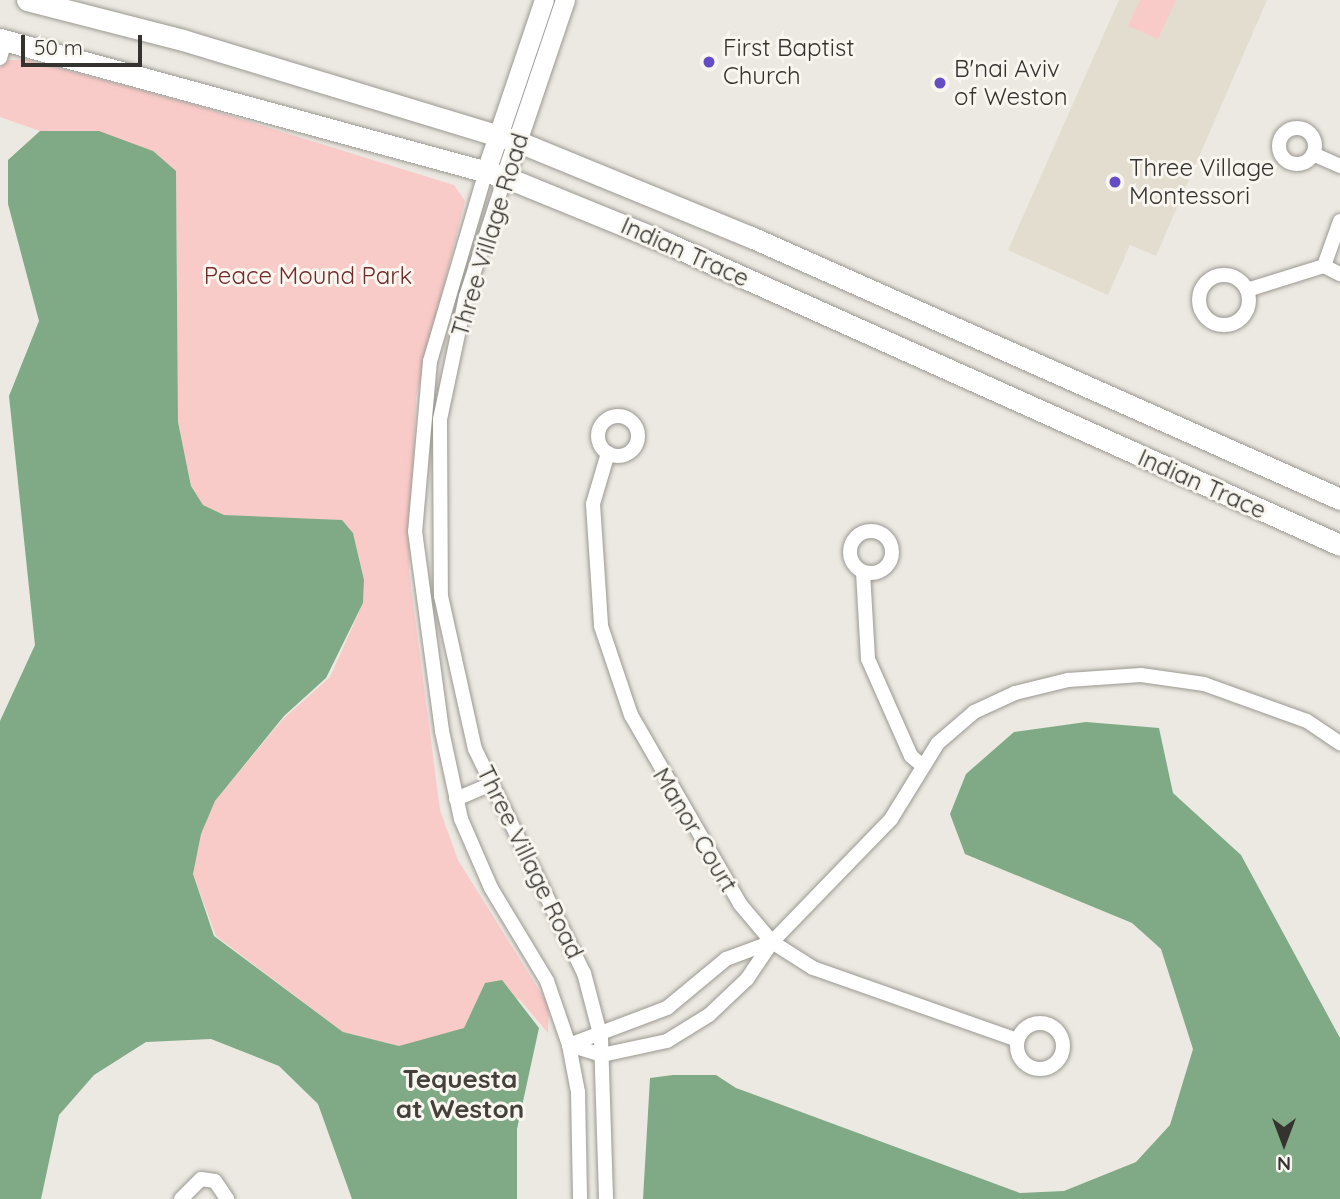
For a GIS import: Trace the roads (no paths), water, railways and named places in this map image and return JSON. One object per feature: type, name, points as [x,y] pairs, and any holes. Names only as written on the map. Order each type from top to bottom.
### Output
[{"type":"main road","name":"Indian Trace","points":[[27,0],[519,142],[751,237],[1340,499]]},
{"type":"main road","name":"Indian Trace","points":[[2,46],[495,174],[1340,545]]},
{"type":"street","name":"Three Village Road","points":[[544,0],[499,135],[495,174],[440,419],[436,470],[441,596],[475,749],[584,973],[599,1029],[602,1055],[606,1199]]},
{"type":"street","name":"Three Village Road","points":[[565,0],[519,142],[495,174],[430,361],[417,461],[421,598],[456,799],[491,888],[547,981],[569,1045],[578,1092],[580,1199]]},
{"type":"street","points":[[1313,154],[1340,166]]},
{"type":"street","points":[[1324,266],[1340,221]]},
{"type":"street","points":[[1247,289],[1324,266],[1340,274]]},
{"type":"street","name":"Manor Court","points":[[608,453],[593,504],[592,561],[601,626],[622,690],[677,803],[740,904],[772,942],[813,968],[1017,1040]]},
{"type":"street","points":[[863,572],[868,659],[911,756],[923,766]]},
{"type":"street","points":[[569,1045],[602,1055],[667,1041],[709,1015],[747,979],[772,942],[891,820],[938,743],[974,712],[1015,693],[1069,680],[1141,675],[1204,684],[1307,721],[1340,743]]},
{"type":"street","points":[[456,799],[491,785]]},
{"type":"street","points":[[569,1045],[599,1029],[667,1008],[726,959],[772,942]]},
{"type":"street","points":[[181,1199],[193,1181],[208,1179],[227,1199]]},
{"type":"place","name":"First Baptist Church","points":[[709,62]]},
{"type":"place","name":"B'nai Aviv of Weston","points":[[940,83]]},
{"type":"place","name":"Three Village Montessori","points":[[1115,182]]},
{"type":"district","name":"Tequesta at Weston","points":[[460,1094]]},
{"type":"park label","name":"Peace Mound Park","points":[[308,276]]}]
